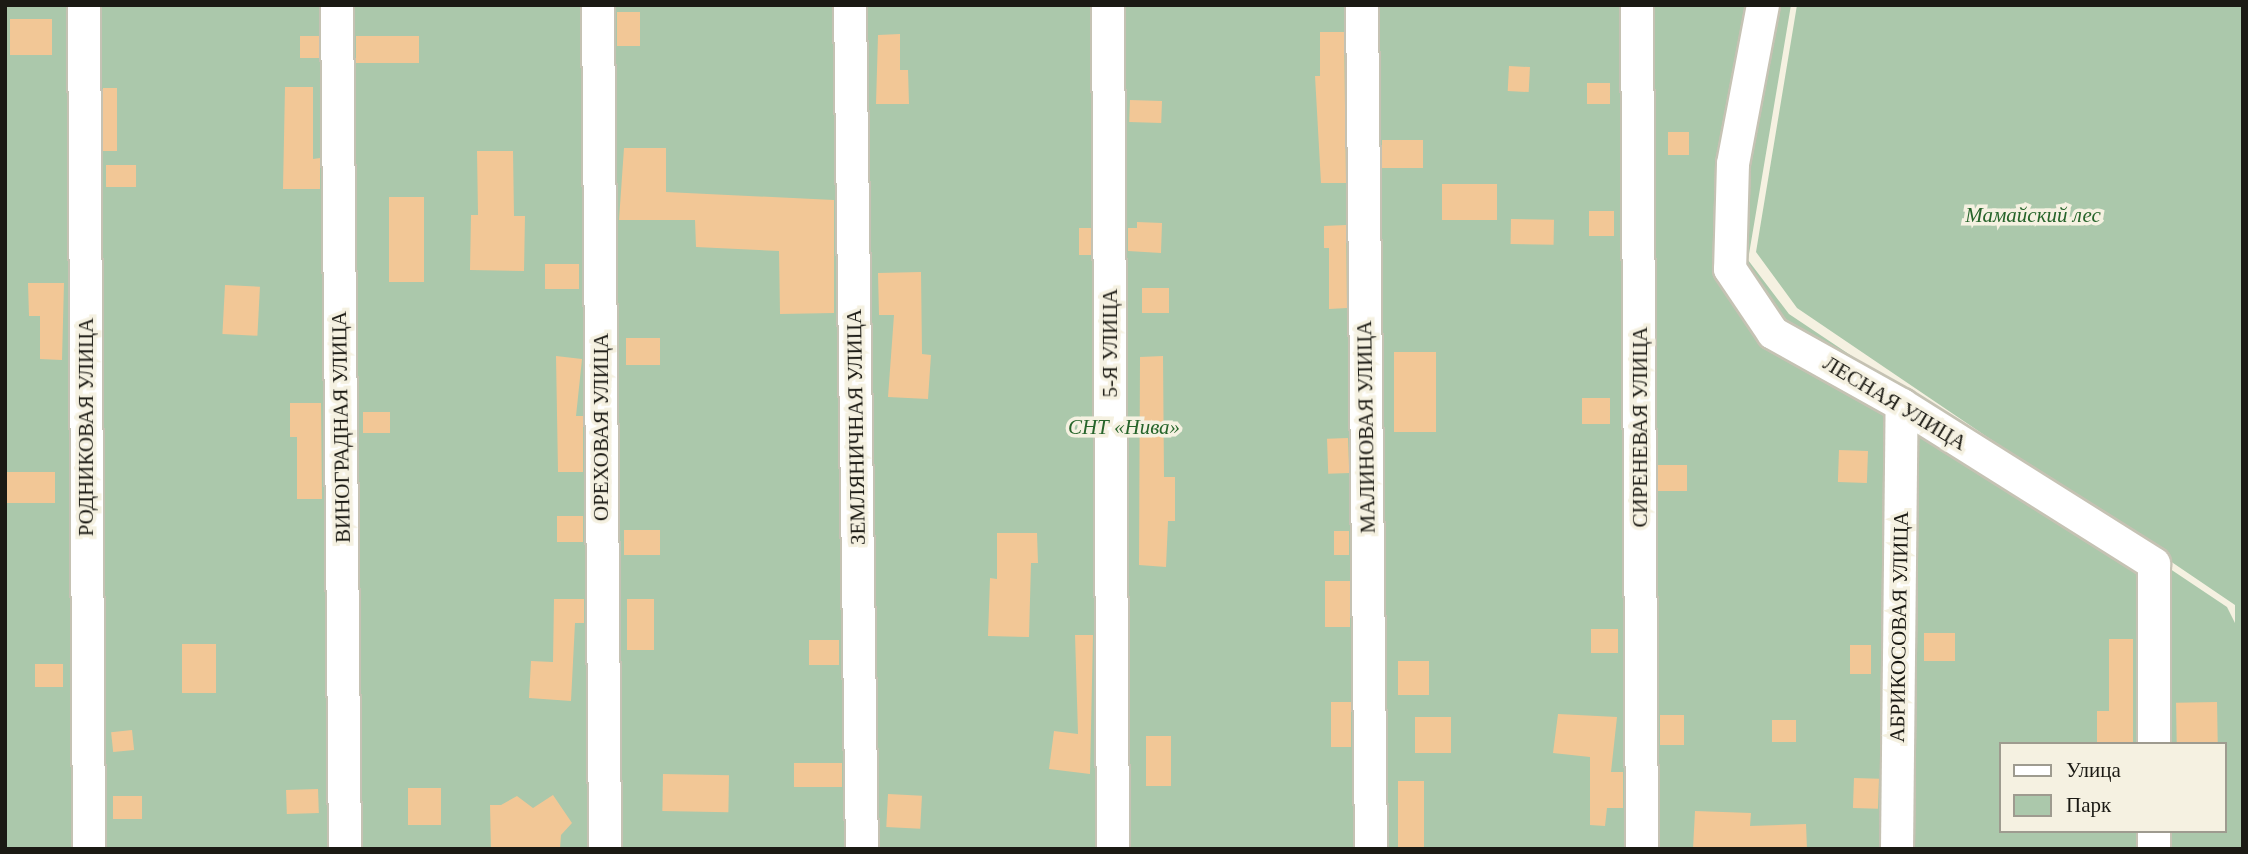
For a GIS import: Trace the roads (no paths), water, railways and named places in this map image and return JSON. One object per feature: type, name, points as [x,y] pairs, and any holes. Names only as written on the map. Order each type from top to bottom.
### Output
[{"type":"street","name":"РОДНИКОВАЯ УЛИЦА","points":[[84,5],[89,849]]},
{"type":"street","name":"ВИНОГРАДНАЯ УЛИЦА","points":[[337,5],[345,849]]},
{"type":"street","name":"ОРЕХОВАЯ УЛИЦА","points":[[598,5],[605,849]]},
{"type":"street","name":"ЗЕМЛЯНИЧНАЯ УЛИЦА","points":[[850,5],[862,849]]},
{"type":"street","name":"5-Я УЛИЦА","points":[[1108,5],[1113,849]]},
{"type":"street","name":"МАЛИНОВАЯ УЛИЦА","points":[[1362,5],[1371,849]]},
{"type":"street","name":"СИРЕНЕВАЯ УЛИЦА","points":[[1637,5],[1642,849]]},
{"type":"street","name":"ЛЕСНАЯ УЛИЦА","points":[[1763,5],[1733,164],[1730,269],[1773,333],[1902,405],[2154,564],[2154,742]]},
{"type":"street","name":"АБРИКОСОВАЯ УЛИЦА","points":[[1898,849],[1902,405]]},
{"type":"park label","name":"Мамайский лес","points":[[2033,215]]},
{"type":"park label","name":"СНТ «Нива»","points":[[1124,427]]}]
